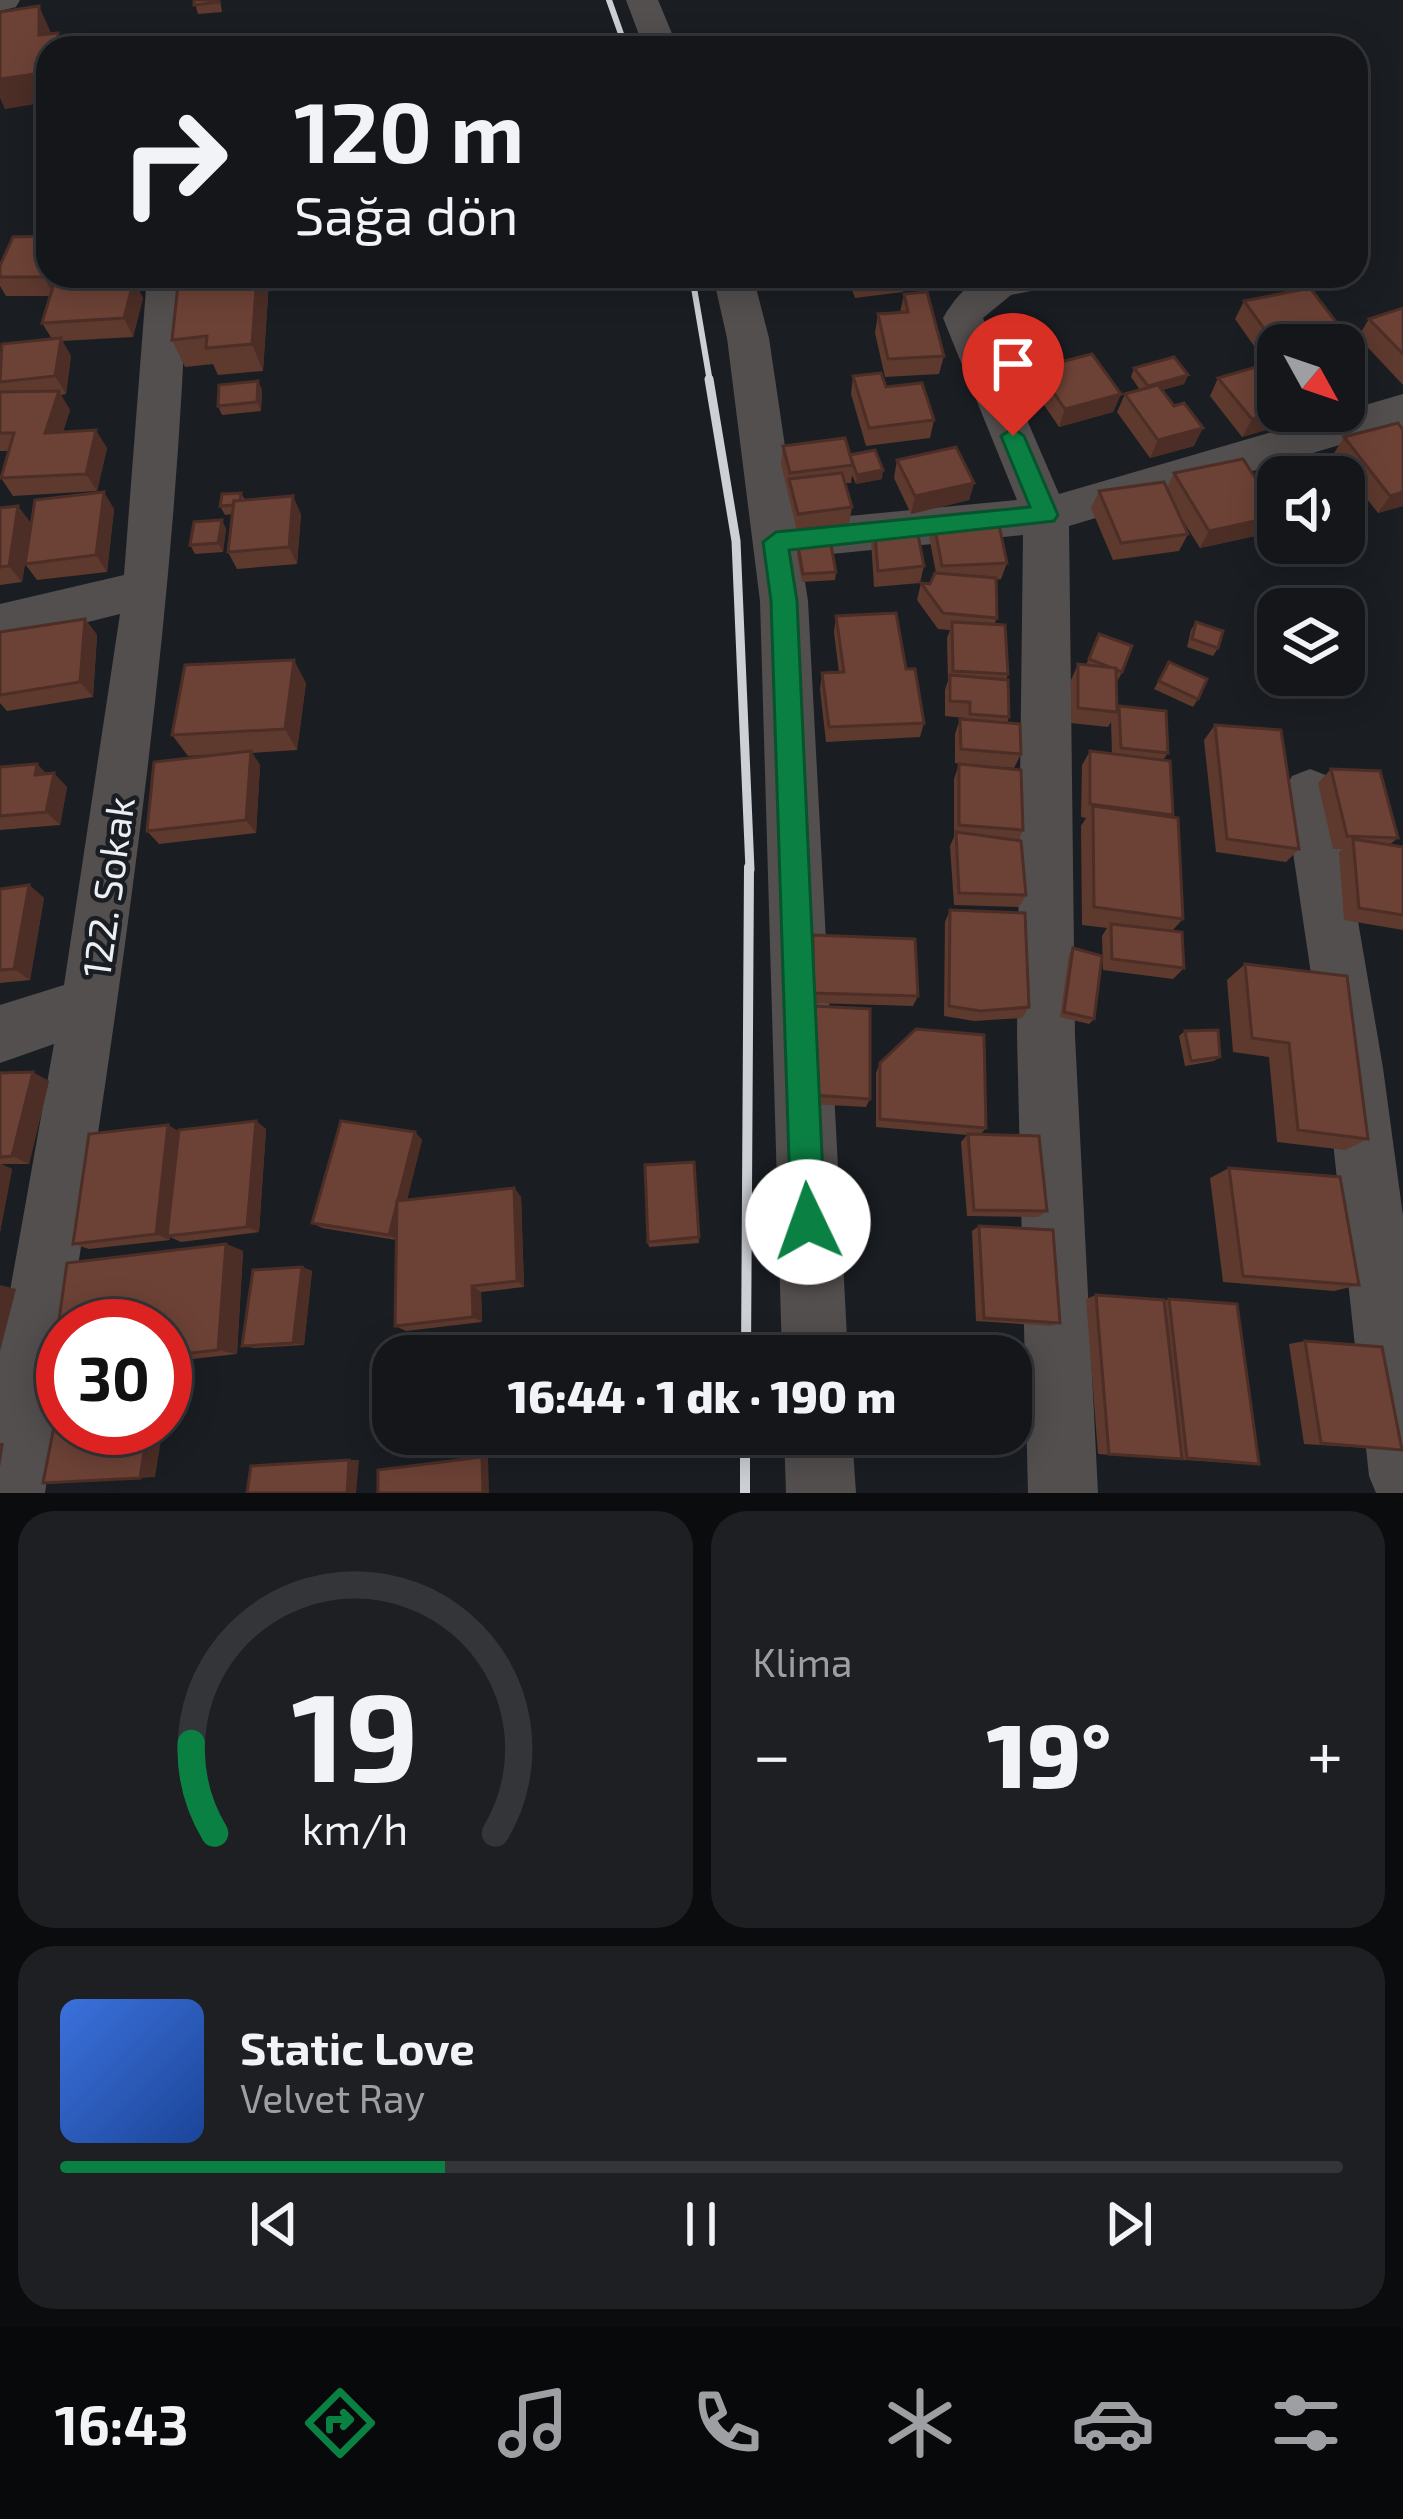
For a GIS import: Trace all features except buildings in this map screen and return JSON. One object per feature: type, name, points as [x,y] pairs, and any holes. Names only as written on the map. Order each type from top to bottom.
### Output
[{"type":"street","points":[[642,0],[656,36]]},
{"type":"street","name":"122. Sokak","points":[[10,1493],[90,1004],[147,587],[165,380],[167,288]]},
{"type":"street","points":[[736,288],[748,338],[784,601],[813,1335]]},
{"type":"street","points":[[985,288],[973,297],[963,318],[1046,515],[1046,1036],[1063,1493]]},
{"type":"street","points":[[776,542],[1046,515],[1403,410]]},
{"type":"street","points":[[0,624],[147,587]]},
{"type":"street","points":[[1310,792],[1354,1068],[1403,1476]]},
{"type":"street","points":[[0,1034],[90,1004]]},
{"type":"street","points":[[819,1455],[821,1493]]},
{"type":"railway","points":[[609,0],[622,36]]},
{"type":"railway","points":[[694,288],[710,382]]},
{"type":"railway","points":[[709,379],[736,541],[750,870]]},
{"type":"railway","points":[[746,1335],[749,867]]},
{"type":"railway","points":[[745,1455],[745,1493]]},
{"type":"route","points":[[808,1222],[784,601],[776,542],[1046,515],[1013,436]]}]
